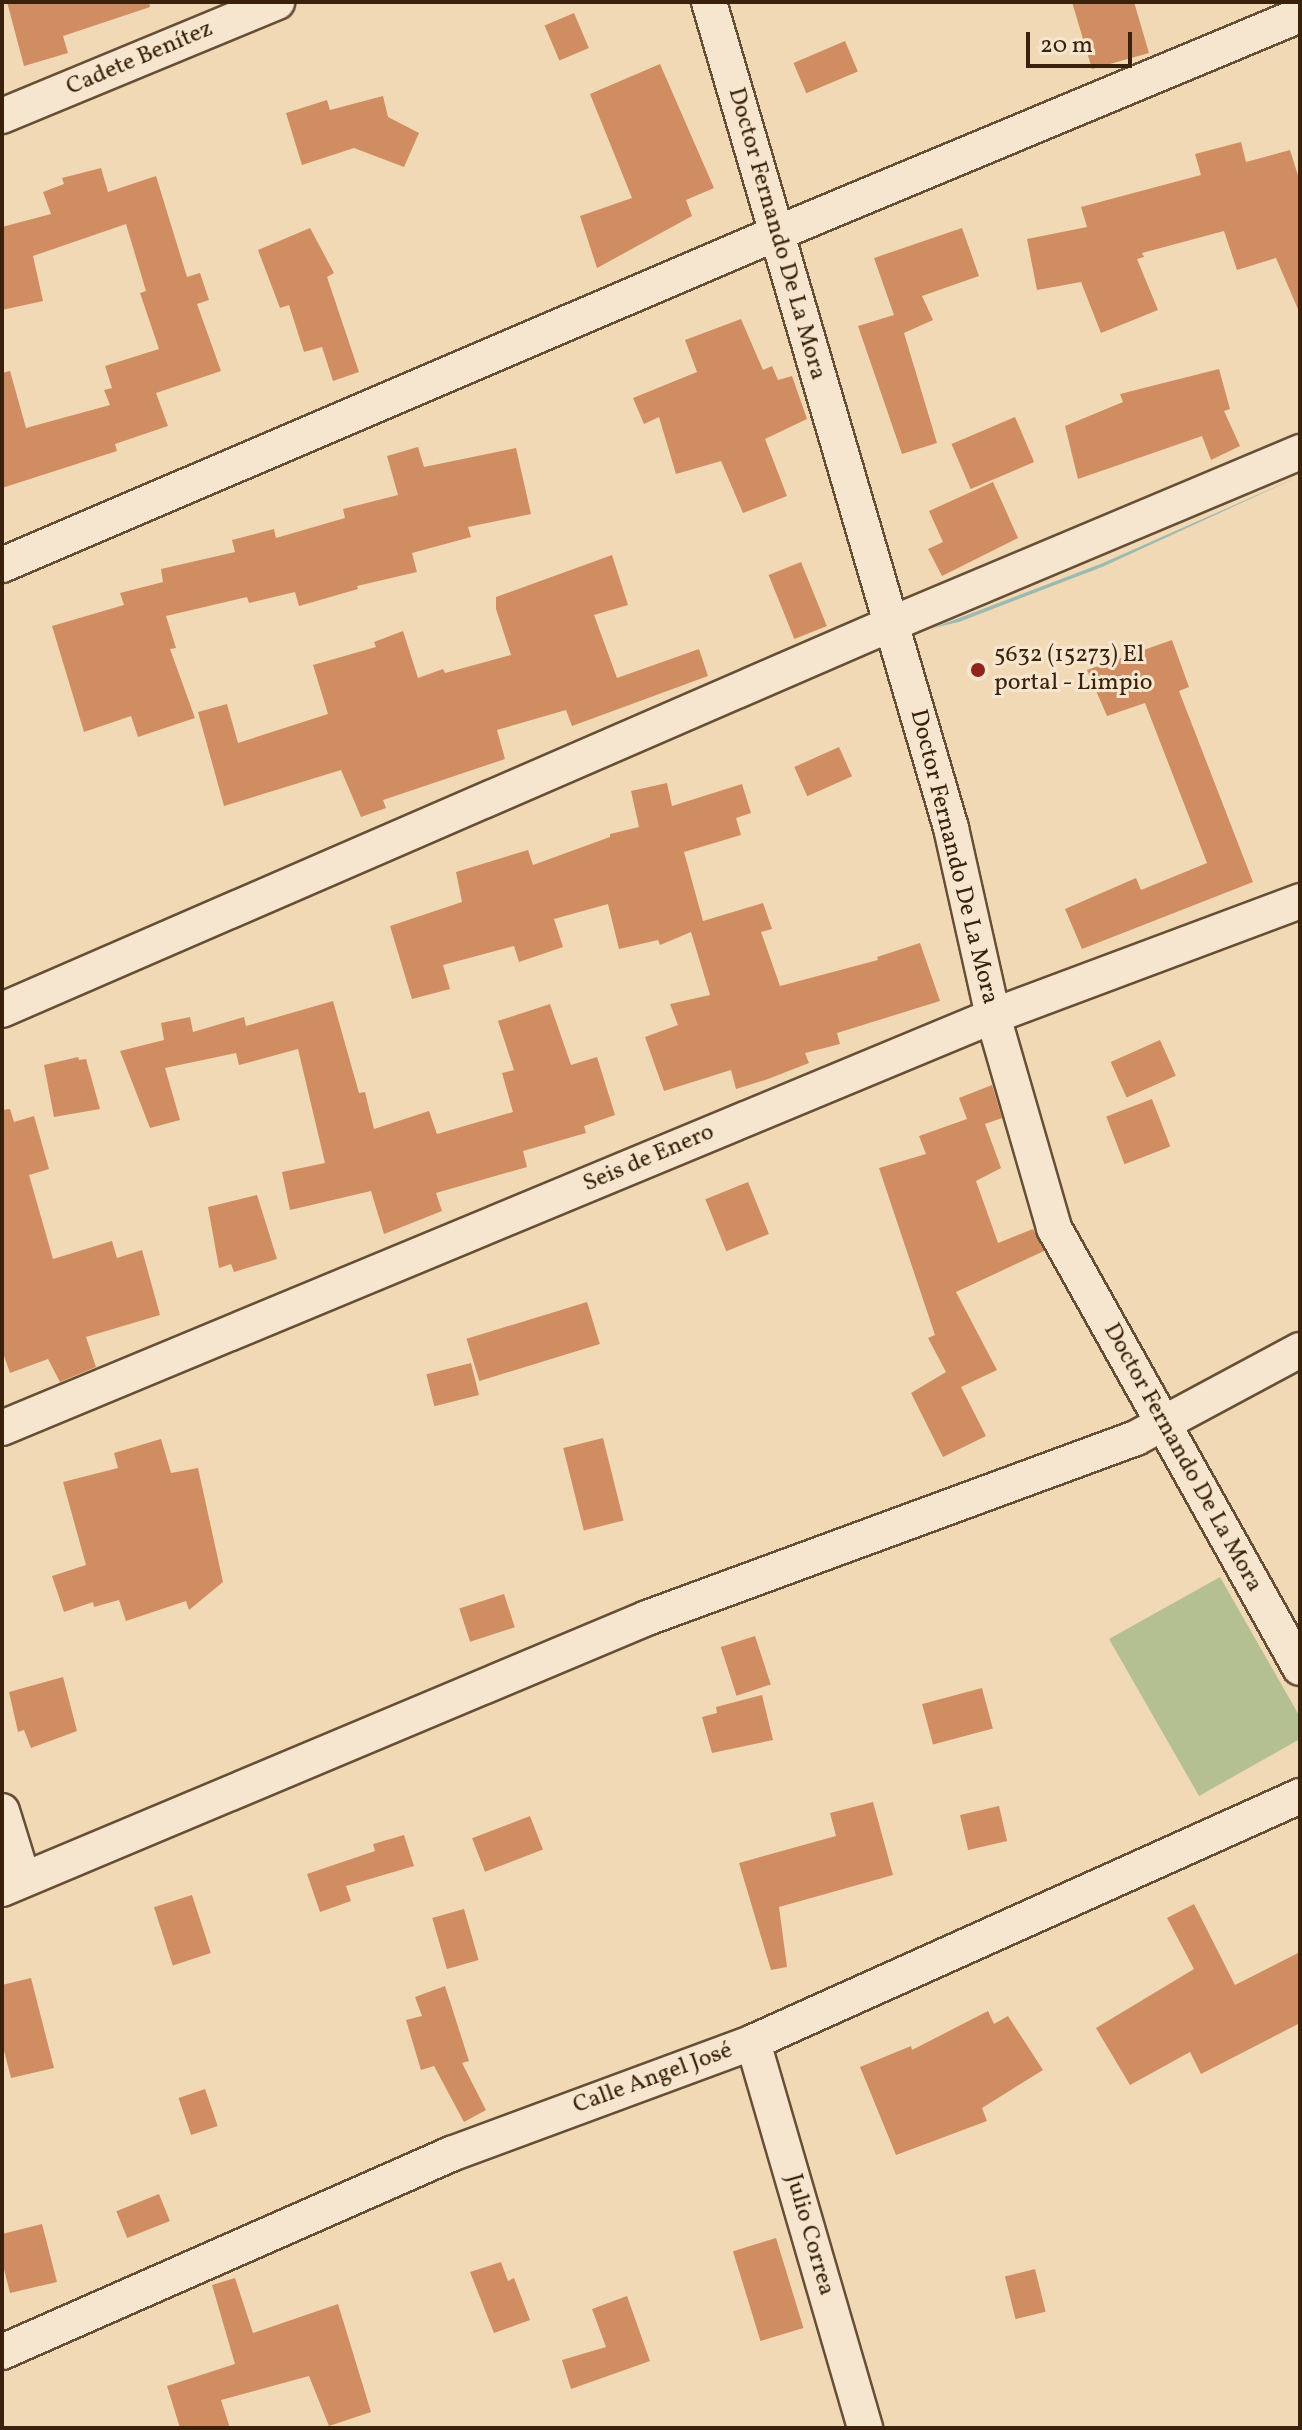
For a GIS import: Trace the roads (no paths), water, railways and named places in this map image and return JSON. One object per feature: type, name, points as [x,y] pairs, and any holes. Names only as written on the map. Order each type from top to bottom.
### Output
[{"type":"street","name":"Cadete Benítez","points":[[2,116],[277,2]]},
{"type":"street","name":"Doctor Fernando De La Mora","points":[[709,2],[951,828],[993,1016],[1054,1228],[1300,1668]]},
{"type":"street","points":[[2,565],[775,234],[1300,15]]},
{"type":"street","points":[[2,1010],[891,624],[1300,452]]},
{"type":"street","name":"Seis de Enero","points":[[2,1428],[993,1016],[1300,901]]},
{"type":"street","points":[[2,1811],[12,1884],[647,1618],[1136,1438],[1300,1350]]},
{"type":"street","name":"Calle Angel José","points":[[2,2352],[451,2154],[753,2042],[1300,1796]]},
{"type":"street","name":"Julio Correa","points":[[753,2042],[865,2428]]},
{"type":"water","points":[[1300,476],[1102,567],[959,622],[933,628],[1103,563]]},
{"type":"place","name":"5632 (15273) El portal - Limpio","points":[[978,670]]}]
